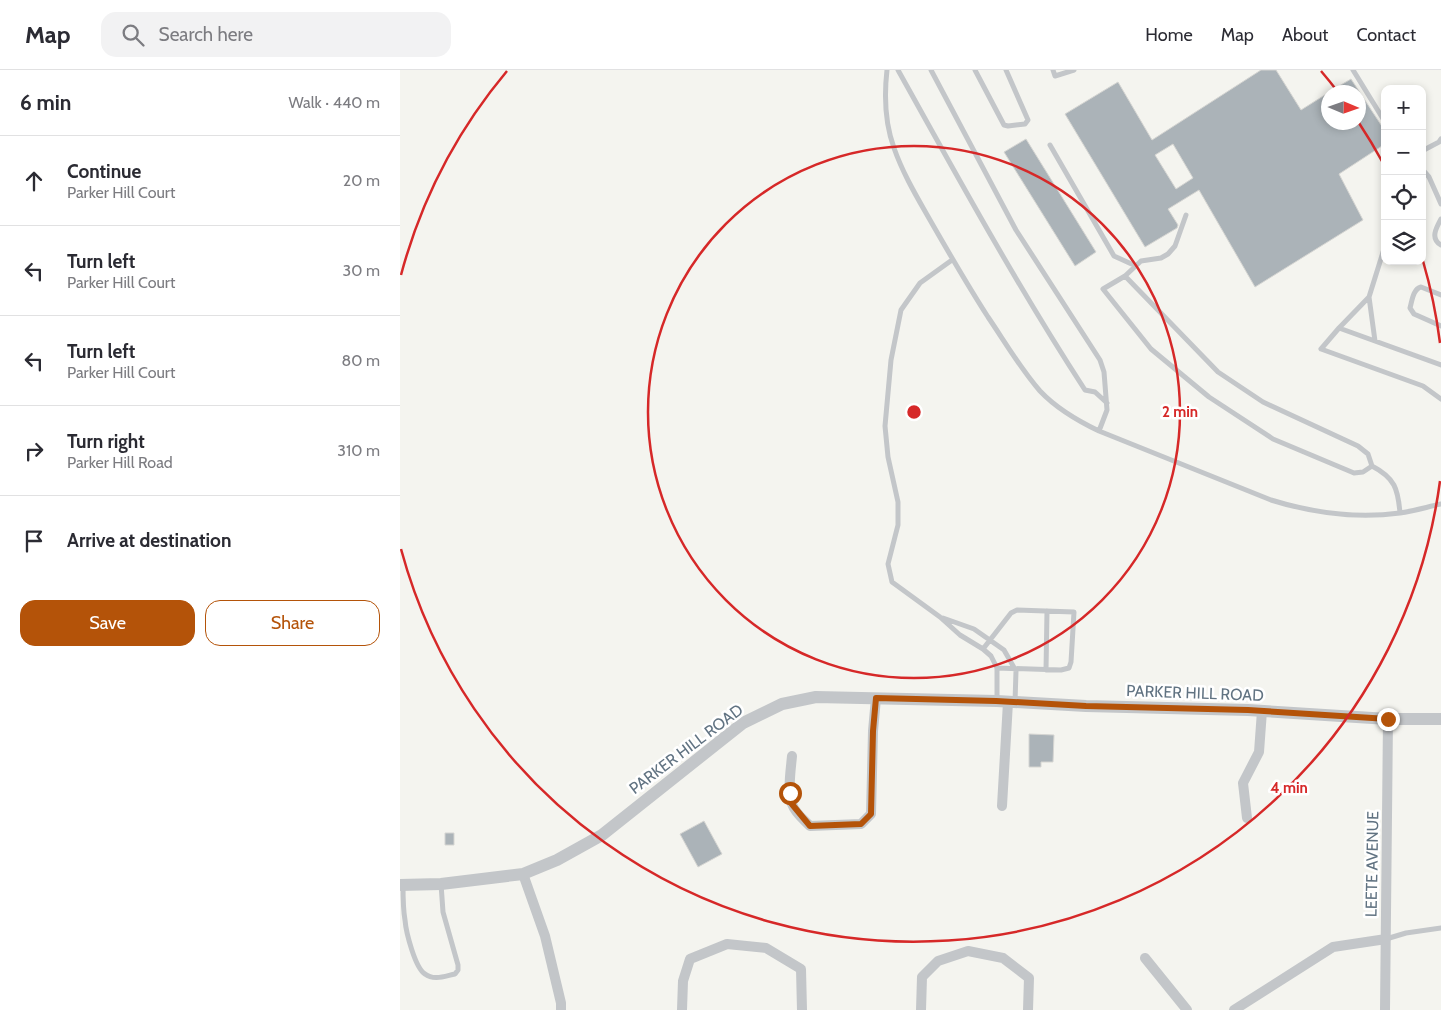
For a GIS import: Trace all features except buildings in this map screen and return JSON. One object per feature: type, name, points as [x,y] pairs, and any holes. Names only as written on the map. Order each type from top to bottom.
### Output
[{"type":"street","name":"PARKER HILL ROAD","points":[[401,885],[441,884],[523,874],[557,860],[602,835],[743,723],[782,704],[816,697],[1248,710],[1388,719],[1441,720]]},
{"type":"street","points":[[792,756],[791,803],[810,826],[861,824],[871,814],[873,731],[876,698]]},
{"type":"street","points":[[1002,806],[1007,702]]},
{"type":"street","points":[[1247,818],[1243,782],[1259,752],[1262,711]]},
{"type":"street","name":"LEETE AVENUE","points":[[1385,1010],[1388,719]]},
{"type":"street","points":[[523,874],[545,936],[561,1010]]},
{"type":"street","points":[[1234,1010],[1333,947],[1386,939]]},
{"type":"street","points":[[682,1010],[683,981],[690,959],[727,944],[766,948],[801,969],[802,1010]]},
{"type":"street","points":[[921,1010],[922,977],[938,961],[968,951],[1003,958],[1029,978],[1028,1010]]},
{"type":"street","points":[[1145,958],[1187,1010]]},
{"type":"lane","points":[[887,70],[885,98],[888,126],[894,148],[907,179],[952,260],[1023,371],[1062,410],[1080,422],[1099,431],[1271,500],[1298,508],[1344,515],[1400,513],[1441,504]]},
{"type":"lane","points":[[898,70],[1057,347],[1085,390],[1096,392],[1107,403]]},
{"type":"lane","points":[[932,70],[1016,230],[1100,360],[1104,372],[1107,410],[1099,431]]},
{"type":"lane","points":[[975,70],[1004,125],[1025,124],[1028,120],[1006,70]]},
{"type":"lane","points":[[1052,70],[1055,76],[1074,70]]},
{"type":"lane","points":[[1354,70],[1381,115]]},
{"type":"lane","points":[[1426,148],[1441,139]]},
{"type":"lane","points":[[1050,145],[1114,256],[1136,266]]},
{"type":"lane","points":[[1426,174],[1441,204]]},
{"type":"lane","points":[[1186,215],[1175,246],[1168,254],[1161,258],[1141,261],[1125,276],[1103,289],[1151,349],[1209,397],[1273,439],[1291,447],[1354,473],[1363,472],[1372,466]]},
{"type":"lane","points":[[1441,220],[1435,232],[1435,239],[1441,245]]},
{"type":"lane","points":[[1374,341],[1369,296],[1381,258]]},
{"type":"lane","points":[[952,260],[920,283],[901,310],[891,360],[885,426],[888,457],[898,502],[898,525],[888,564],[892,582],[940,617],[960,635],[991,656],[998,668],[1007,702]]},
{"type":"lane","points":[[1125,276],[1218,372],[1263,402],[1358,446],[1368,454],[1372,466],[1385,473],[1393,483],[1399,495],[1400,513]]},
{"type":"lane","points":[[1441,295],[1418,287],[1410,308],[1414,314],[1441,326]]},
{"type":"lane","points":[[1369,296],[1321,349],[1423,386],[1441,399]]},
{"type":"lane","points":[[1339,328],[1441,365]]},
{"type":"lane","points":[[983,649],[1011,613],[1017,610],[1074,612],[1069,668],[1061,670],[998,668]]},
{"type":"lane","points":[[1046,670],[1047,611]]},
{"type":"lane","points":[[940,617],[974,630],[1004,650],[1016,671],[1007,702]]},
{"type":"lane","points":[[401,885],[405,922],[412,948],[420,970],[434,978],[455,974],[458,970],[443,912],[441,884]]},
{"type":"lane","points":[[1386,939],[1406,933],[1441,928]]},
{"type":"route","points":[[790,793],[791,803],[810,826],[861,824],[871,814],[873,731],[876,698],[1248,710],[1388,719]]}]
